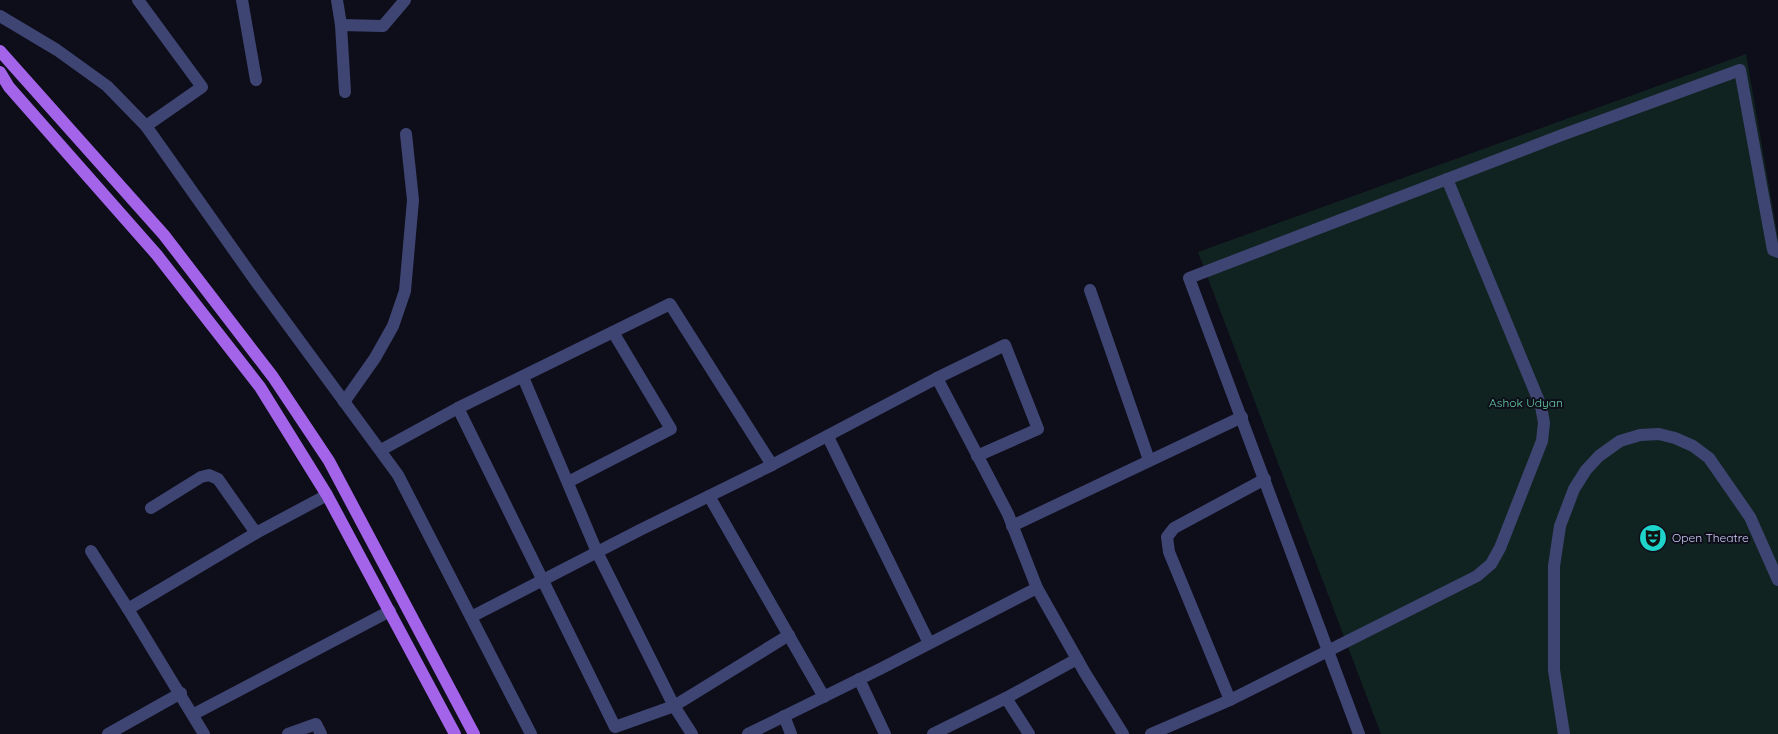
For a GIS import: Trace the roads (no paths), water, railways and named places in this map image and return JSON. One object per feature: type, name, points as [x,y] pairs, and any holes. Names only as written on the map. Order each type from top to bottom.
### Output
[{"type":"main road","points":[[0,51],[164,235],[273,377],[329,461],[474,734]]},
{"type":"main road","points":[[0,72],[5,89],[176,278],[260,387],[327,495],[454,734]]},
{"type":"street","points":[[138,0],[202,87],[146,126]]},
{"type":"street","points":[[242,0],[256,80]]},
{"type":"street","points":[[337,0],[341,25],[345,92]]},
{"type":"street","points":[[341,25],[383,26],[405,0]]},
{"type":"street","points":[[0,16],[58,50],[107,86],[146,126],[257,283],[398,475],[531,734]]},
{"type":"street","points":[[1359,734],[1330,651],[1190,278],[1447,179],[1740,70],[1773,250],[1778,252]]},
{"type":"street","points":[[344,402],[393,326],[404,291],[413,200],[406,134]]},
{"type":"street","points":[[1151,734],[1230,700],[1477,576],[1491,564],[1500,548],[1542,441],[1544,423],[1541,406],[1447,179]]},
{"type":"street","points":[[1090,290],[1149,460]]},
{"type":"street","points":[[381,450],[458,408],[670,304],[772,465]]},
{"type":"street","points":[[568,482],[671,429],[613,332]]},
{"type":"street","points":[[471,618],[597,552],[828,437],[937,378],[1005,345],[1038,430],[977,456]]},
{"type":"street","points":[[523,377],[597,552],[674,706],[692,734]]},
{"type":"street","points":[[937,378],[1012,526],[1037,588],[1077,659],[1123,734]]},
{"type":"street","points":[[458,408],[542,582],[616,727],[674,706],[789,636]]},
{"type":"street","points":[[1012,526],[1242,417]]},
{"type":"street","points":[[1564,734],[1554,670],[1554,566],[1560,526],[1574,489],[1586,470],[1599,456],[1620,441],[1640,434],[1659,434],[1675,438],[1692,446],[1709,458],[1750,517],[1778,580]]},
{"type":"street","points":[[828,437],[929,644]]},
{"type":"street","points":[[151,508],[200,477],[209,475],[218,478],[256,533]]},
{"type":"street","points":[[1230,700],[1169,552],[1167,537],[1174,528],[1265,479]]},
{"type":"street","points":[[128,610],[256,533],[327,495]]},
{"type":"street","points":[[710,496],[824,697]]},
{"type":"street","points":[[91,551],[194,714],[204,734]]},
{"type":"street","points":[[748,734],[859,680],[1037,588]]},
{"type":"street","points":[[194,714],[390,611]]},
{"type":"street","points":[[933,734],[1006,698],[1077,659]]},
{"type":"street","points":[[859,680],[885,734]]},
{"type":"street","points":[[108,734],[181,693]]},
{"type":"street","points":[[1006,698],[1029,734]]},
{"type":"street","points":[[784,716],[791,734]]},
{"type":"street","points":[[288,734],[316,724],[321,734]]},
{"type":"place","name":"Open Theatre","points":[[1653,538]]},
{"type":"park label","name":"Ashok Udyan","points":[[1526,403]]}]
